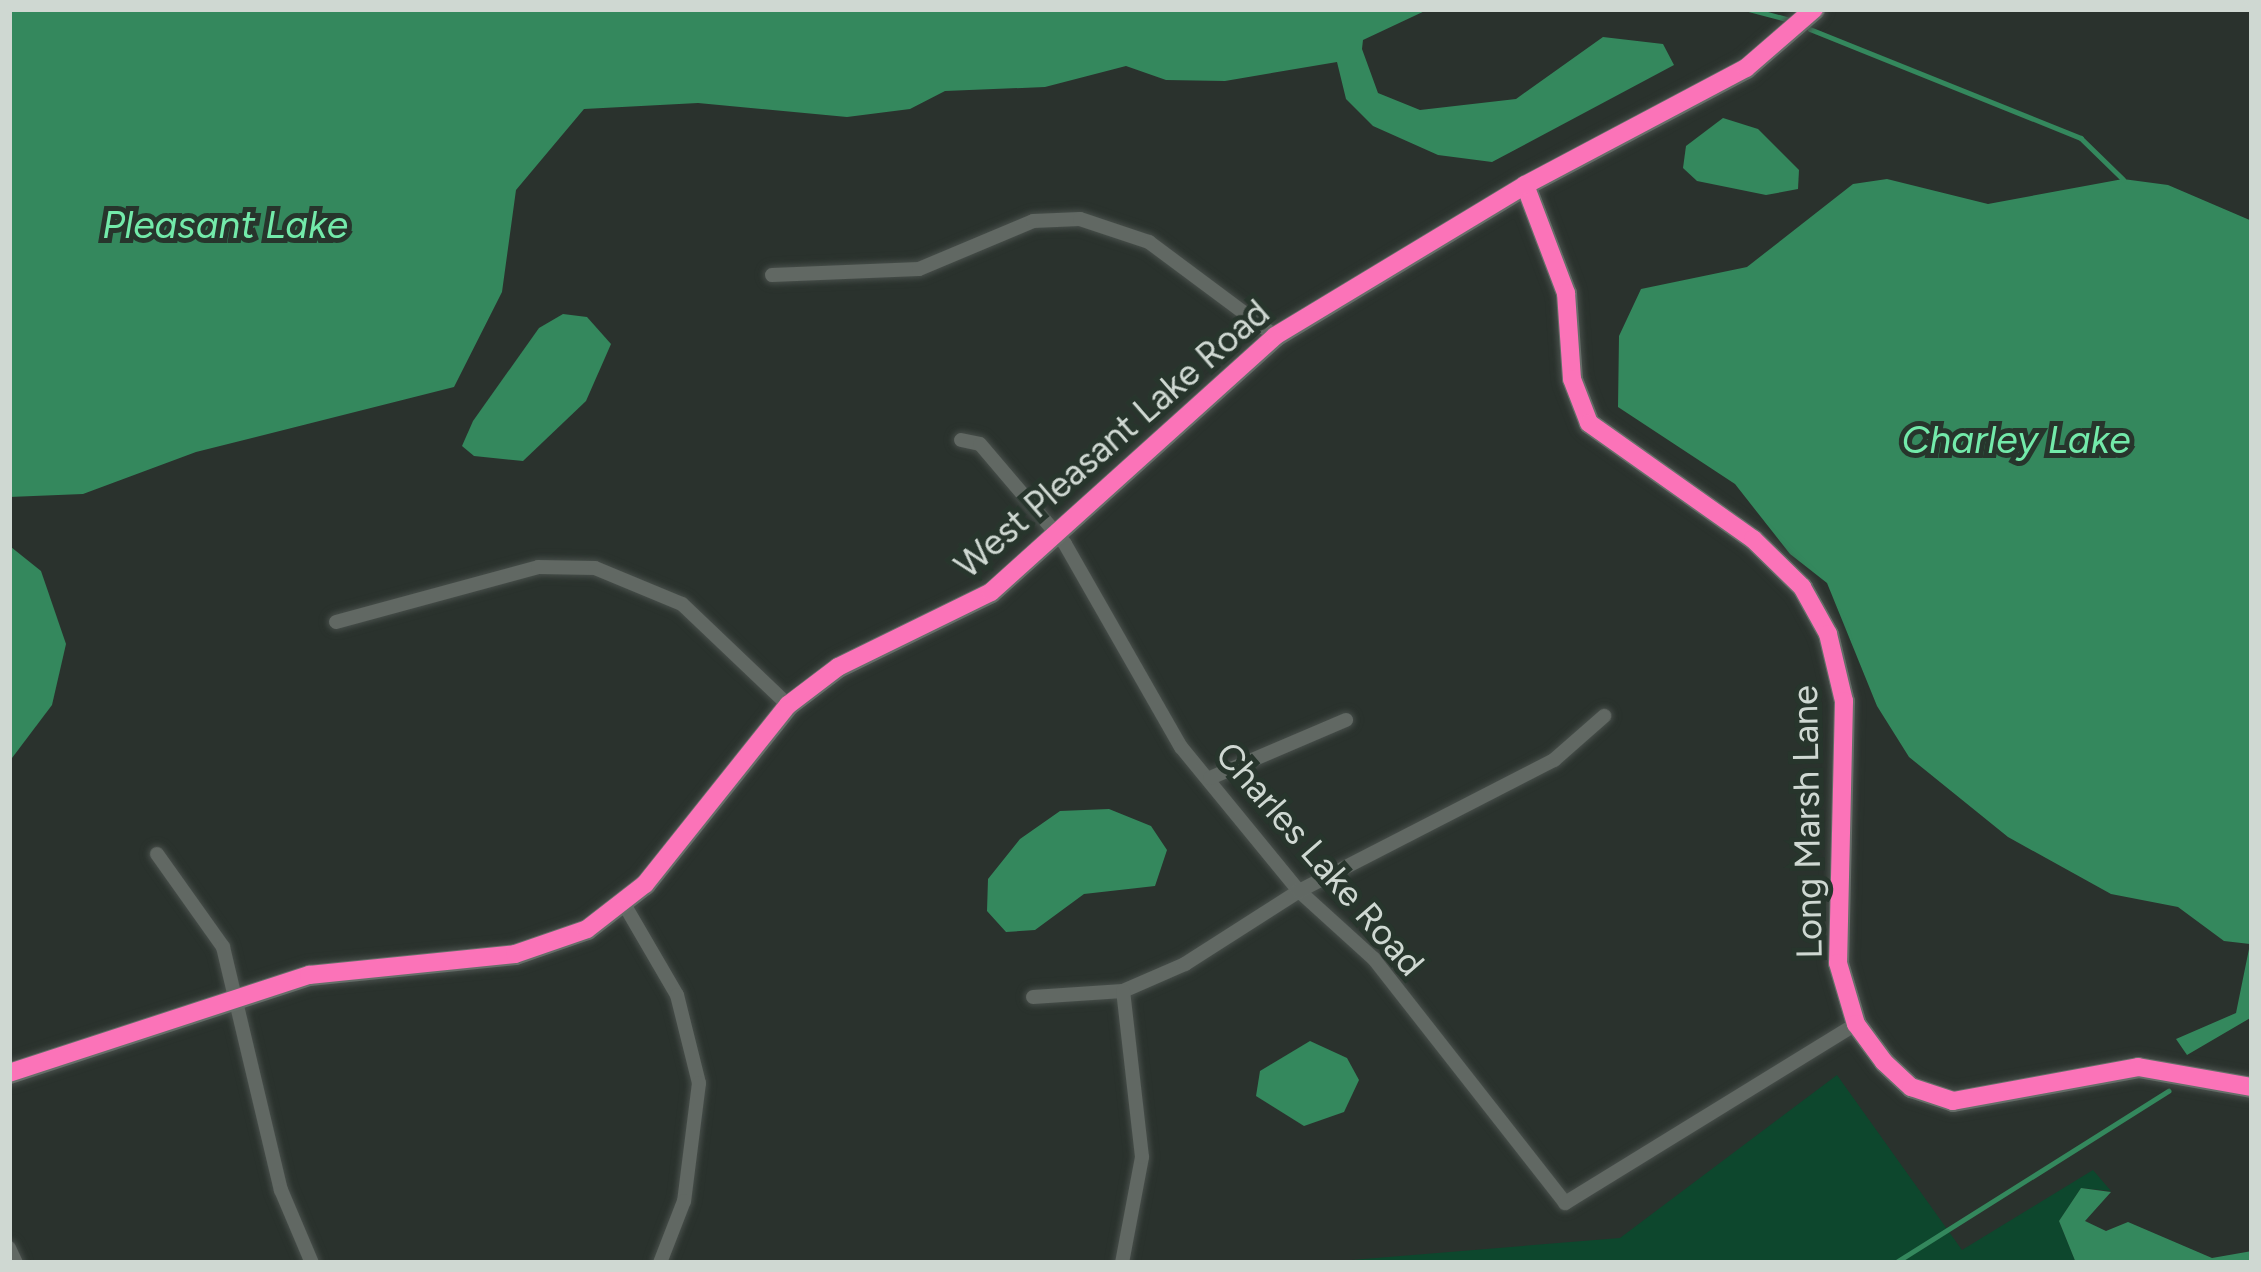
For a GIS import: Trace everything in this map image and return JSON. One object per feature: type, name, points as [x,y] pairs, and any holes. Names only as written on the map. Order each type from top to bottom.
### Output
[{"type":"street","name":"West Pleasant Lake Road","points":[[9,1073],[236,995],[358,967],[537,949],[624,904],[788,705],[864,652],[981,599],[1058,536],[1275,336],[1525,185],[1746,68],[1814,9]]},
{"type":"street","name":"Long Marsh Lane","points":[[1525,185],[1566,290],[1572,379],[1589,423],[1753,538],[1802,587],[1828,634],[1844,701],[1834,929],[1856,1024]]},
{"type":"street","points":[[772,275],[919,269],[1033,221],[1080,219],[1148,242],[1275,336]]},
{"type":"street","name":"Charles Lake Road","points":[[962,440],[980,444],[1058,536],[1161,716],[1299,890],[1374,959],[1565,1203],[1856,1024]]},
{"type":"street","points":[[336,622],[538,567],[595,568],[682,604],[788,705]]},
{"type":"street","points":[[1033,997],[1123,991],[1210,951],[1299,890],[1554,760],[1604,716]]},
{"type":"street","points":[[1210,778],[1346,720]]},
{"type":"street","points":[[157,854],[213,924],[236,995],[277,1177],[312,1263]]},
{"type":"street","points":[[624,904],[677,995],[696,1053],[684,1201],[660,1263]]},
{"type":"street","points":[[1122,1263],[1142,1156],[1123,991]]},
{"type":"street","points":[[1856,1024],[1895,1075],[1953,1101],[2138,1067],[2252,1087]]},
{"type":"street","points":[[9,1247],[16,1263]]},
{"type":"shaded area","points":[[1837,1075],[1962,1250],[2093,1170],[2111,1191],[2081,1188],[2059,1221],[2076,1263],[1315,1263],[1620,1238]]},
{"type":"water","name":"Pleasant Lake","points":[[9,9],[1429,9],[1363,40],[1362,49],[1378,93],[1420,110],[1516,99],[1603,37],[1663,44],[1674,65],[1492,162],[1438,155],[1373,126],[1346,99],[1337,62],[1225,81],[1166,80],[1126,66],[1045,87],[945,91],[910,109],[847,117],[698,103],[584,109],[516,190],[502,292],[454,387],[196,452],[83,494],[9,497]]},
{"type":"water","points":[[1723,118],[1758,129],[1799,170],[1798,189],[1766,195],[1697,181],[1683,168],[1686,146]]},
{"type":"water","name":"Charley Lake","points":[[1887,179],[1988,204],[2123,179],[2168,185],[2252,221],[2252,1017],[2187,1055],[2176,1039],[2236,1013],[2250,944],[2224,941],[2178,907],[2111,894],[2008,837],[1909,757],[1877,706],[1827,583],[1790,554],[1735,484],[1618,407],[1619,336],[1641,289],[1747,267],[1853,184]]},
{"type":"water","points":[[563,314],[587,317],[611,344],[586,401],[523,461],[474,456],[462,446],[473,421],[539,328]]},
{"type":"water","points":[[11,547],[41,571],[66,644],[52,705],[9,762]]},
{"type":"water","points":[[1109,809],[1151,826],[1167,850],[1155,886],[1084,894],[1035,930],[1006,932],[987,911],[988,879],[1020,839],[1060,811]]},
{"type":"water","points":[[1310,1041],[1347,1058],[1359,1080],[1344,1112],[1304,1126],[1256,1096],[1260,1071]]},
{"type":"water","points":[[2081,1188],[2111,1192],[2085,1221],[2106,1231],[2128,1222],[2212,1258],[2252,1251],[2252,1263],[2076,1263],[2059,1221]]},
{"type":"waterway","points":[[1749,9],[1787,19]]},
{"type":"waterway","points":[[1810,29],[2081,138],[2123,179]]},
{"type":"waterway","points":[[1895,1263],[2168,1091]]},
{"type":"cycle path","points":[[9,1073],[309,975],[515,954],[587,929],[645,884],[788,705],[838,667],[991,592],[1275,336],[1525,185],[1746,68],[1814,9]]},
{"type":"cycle path","points":[[1525,185],[1566,293],[1572,379],[1589,423],[1753,539],[1802,587],[1828,634],[1844,701],[1838,963],[1856,1024],[1884,1062],[1911,1087],[1953,1101],[2138,1067],[2252,1087]]}]
